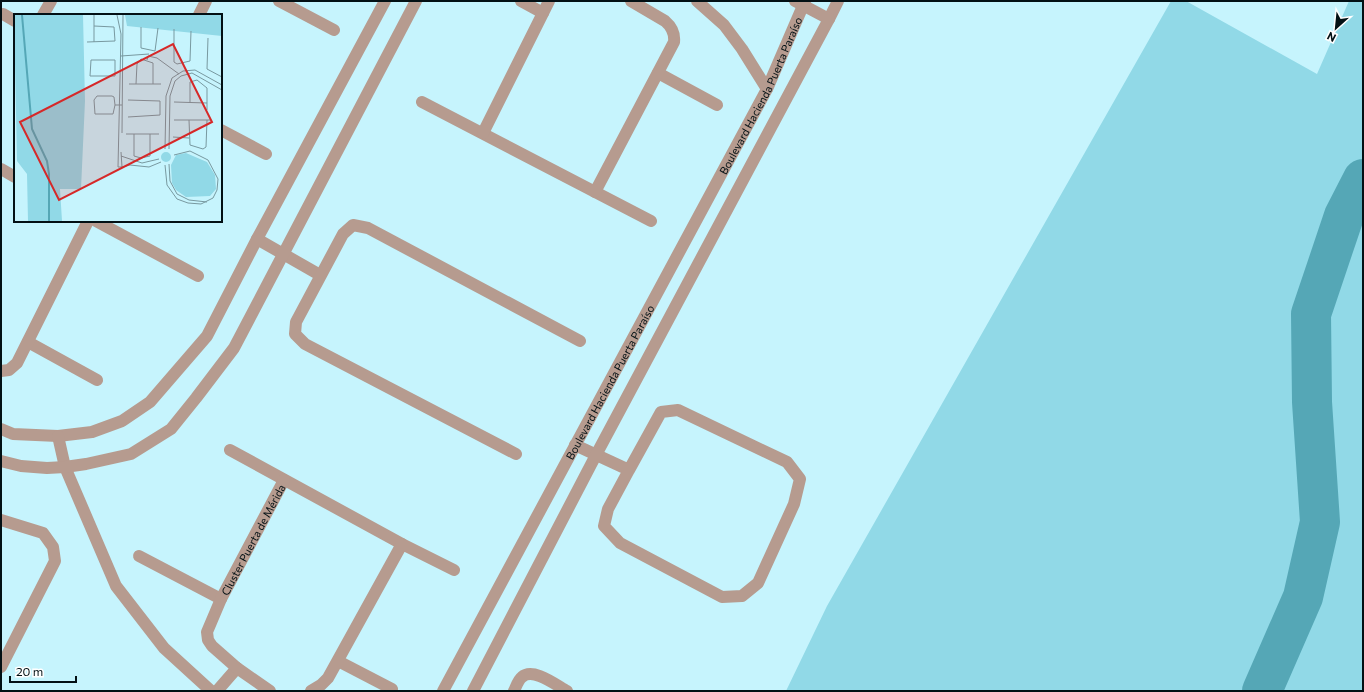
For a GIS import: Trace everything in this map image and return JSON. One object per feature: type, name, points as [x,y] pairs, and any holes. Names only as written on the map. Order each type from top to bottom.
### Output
[{"type":"street","points":[[44,14],[50,1]]},
{"type":"street","points":[[200,14],[206,1]]},
{"type":"street","points":[[279,1],[334,30]]},
{"type":"street","points":[[1,429],[13,434],[58,436],[92,432],[122,421],[150,402],[206,336],[385,1]]},
{"type":"street","points":[[1,462],[21,466],[47,468],[86,464],[131,454],[171,429],[234,348],[416,1]]},
{"type":"street","points":[[521,1],[543,13]]},
{"type":"street","points":[[483,133],[548,1]]},
{"type":"street","points":[[595,192],[674,42],[675,36],[670,25],[632,1]]},
{"type":"street","points":[[697,1],[724,25],[742,49],[768,89]]},
{"type":"street","points":[[829,19],[838,1]]},
{"type":"street","name":"Boulevard Hacienda Puerta Paraíso","points":[[443,691],[768,89],[801,2],[829,19],[596,455],[472,691]]},
{"type":"street","points":[[3,14],[14,20]]},
{"type":"street","points":[[658,73],[717,105]]},
{"type":"street","points":[[422,102],[651,221]]},
{"type":"street","points":[[222,131],[266,154]]},
{"type":"street","points":[[1,169],[14,176]]},
{"type":"street","points":[[1,371],[9,370],[17,363],[88,222]]},
{"type":"street","points":[[98,222],[198,276]]},
{"type":"street","points":[[516,454],[305,344],[295,334],[296,322],[343,234],[353,225],[368,228],[580,341]]},
{"type":"street","points":[[257,239],[320,275]]},
{"type":"street","points":[[28,342],[97,380]]},
{"type":"street","points":[[678,410],[787,462],[800,479],[794,504],[758,583],[742,596],[722,597],[620,543],[604,526],[608,509],[629,470],[661,412],[678,410]]},
{"type":"street","points":[[58,436],[65,467],[116,586],[164,648],[211,691]]},
{"type":"street","points":[[575,445],[629,470]]},
{"type":"street","points":[[230,450],[284,480]]},
{"type":"street","name":"Cluster Puerta de Mérida","points":[[270,691],[237,668],[212,646],[208,640],[207,632],[221,599],[284,480],[402,544],[454,570]]},
{"type":"street","points":[[1,520],[43,533],[53,547],[55,561],[1,667]]},
{"type":"street","points":[[311,691],[321,685],[328,678],[402,544]]},
{"type":"street","points":[[139,556],[221,599]]},
{"type":"street","points":[[338,661],[392,689]]},
{"type":"street","points":[[217,691],[237,668]]},
{"type":"street","points":[[514,691],[521,678],[527,674],[536,674],[568,691]]},
{"type":"shaded area","points":[[1171,1],[1186,1],[1317,74],[1349,1],[1363,1],[1363,691],[786,691],[827,606]]},
{"type":"waterway","points":[[1262,691],[1303,597],[1320,522],[1312,402],[1311,314],[1344,216],[1363,179]]}]
